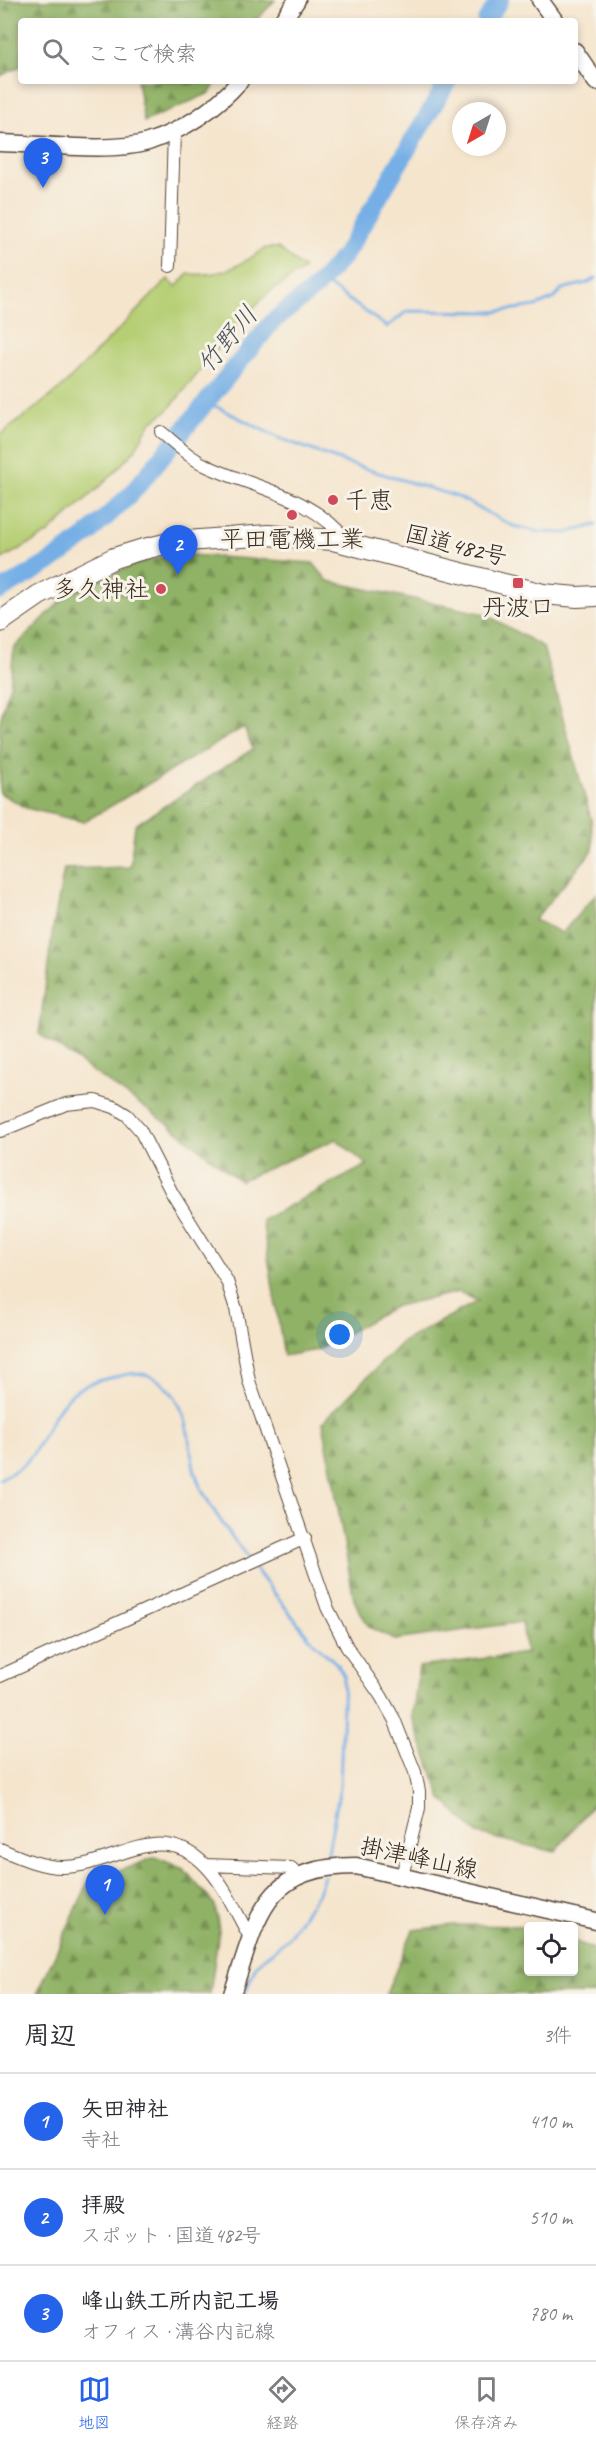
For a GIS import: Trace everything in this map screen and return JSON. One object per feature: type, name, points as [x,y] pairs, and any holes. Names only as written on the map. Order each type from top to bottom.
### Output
[{"type":"highway","name":"国道482号","points":[[0,622],[39,595],[114,558],[173,542],[268,535],[333,540],[543,594],[596,596]]},
{"type":"main road","points":[[284,18],[297,0]]},
{"type":"main road","points":[[540,0],[553,18]]},
{"type":"main road","points":[[578,55],[596,82]]},
{"type":"main road","points":[[0,143],[108,146],[146,142],[174,131],[216,105],[237,84]]},
{"type":"main road","name":"掛津峰山線","points":[[232,1994],[264,1908],[273,1895],[289,1880],[326,1868],[356,1866],[596,1921]]},
{"type":"street","points":[[170,266],[174,131]]},
{"type":"street","points":[[161,432],[196,460],[288,496],[314,510],[350,544]]},
{"type":"street","points":[[0,1131],[66,1104],[95,1101],[114,1107],[127,1115],[140,1130],[172,1193],[227,1281],[236,1309],[249,1381],[327,1607],[347,1647],[394,1719],[415,1772],[419,1791],[419,1808],[402,1876]]},
{"type":"street","points":[[0,1676],[305,1538]]},
{"type":"street","points":[[0,1849],[21,1858],[60,1867],[83,1865],[145,1845],[162,1843],[181,1847],[205,1865],[221,1886],[251,1940]]},
{"type":"street","points":[[205,1865],[291,1868],[299,1875]]},
{"type":"green space","points":[[0,0],[275,0],[259,18],[18,18],[18,67],[0,76]]},
{"type":"green space","points":[[138,84],[215,84],[210,93],[144,122]]},
{"type":"green space","points":[[266,248],[278,248],[304,269],[267,294],[243,318],[168,410],[150,423],[135,450],[108,479],[47,534],[0,560],[0,435],[60,389],[168,279],[176,287],[188,274],[211,274],[230,269]]},
{"type":"green space","points":[[174,554],[313,563],[328,581],[485,614],[543,647],[591,819],[593,850],[534,920],[562,933],[596,894],[596,1800],[555,1852],[478,1834],[442,1799],[412,1717],[419,1667],[526,1653],[522,1622],[395,1640],[369,1627],[354,1600],[323,1422],[402,1342],[478,1301],[459,1292],[396,1306],[317,1350],[284,1356],[262,1220],[367,1165],[336,1139],[240,1181],[168,1124],[39,1034],[53,928],[64,869],[130,867],[135,825],[253,749],[244,727],[84,822],[26,808],[0,793],[0,721],[10,684],[14,648],[69,593],[139,563]]},
{"type":"green space","points":[[155,1857],[184,1869],[215,1905],[219,1930],[210,1994],[37,1994],[88,1883]]},
{"type":"green space","points":[[453,1925],[524,1926],[524,1976],[578,1976],[578,1943],[596,1950],[596,1994],[386,1994],[413,1930]]},
{"type":"waterway","name":"竹野川","points":[[488,18],[500,0]]},
{"type":"waterway","name":"竹野川","points":[[0,591],[50,562],[85,537],[132,493],[273,321],[315,288],[344,256],[446,84]]},
{"type":"waterway","points":[[321,280],[387,327],[407,311],[494,312],[536,306],[555,298],[562,289],[587,283],[596,278]]},
{"type":"waterway","points":[[207,402],[279,438],[350,464],[458,497],[513,526],[540,532],[566,533],[596,525]]},
{"type":"waterway","points":[[0,1479],[18,1469],[30,1458],[58,1410],[73,1393],[95,1382],[125,1375],[147,1375],[157,1379],[174,1395],[186,1421],[193,1463],[203,1492],[249,1560]]},
{"type":"waterway","points":[[253,1566],[311,1640],[337,1664],[344,1676],[340,1787],[326,1863]]},
{"type":"waterway","points":[[245,1994],[256,1965],[288,1938],[318,1893],[324,1876]]},
{"type":"place","name":"峰山鉄工所内記工場","points":[[43,188]]},
{"type":"place","name":"千恵","points":[[333,500]]},
{"type":"place","name":"平田電機工業","points":[[292,515]]},
{"type":"place","name":"拝殿","points":[[178,575]]},
{"type":"place","name":"丹波口","points":[[518,583]]},
{"type":"place","name":"多久神社","points":[[161,589]]},
{"type":"place","name":"矢田神社","points":[[105,1915]]}]
